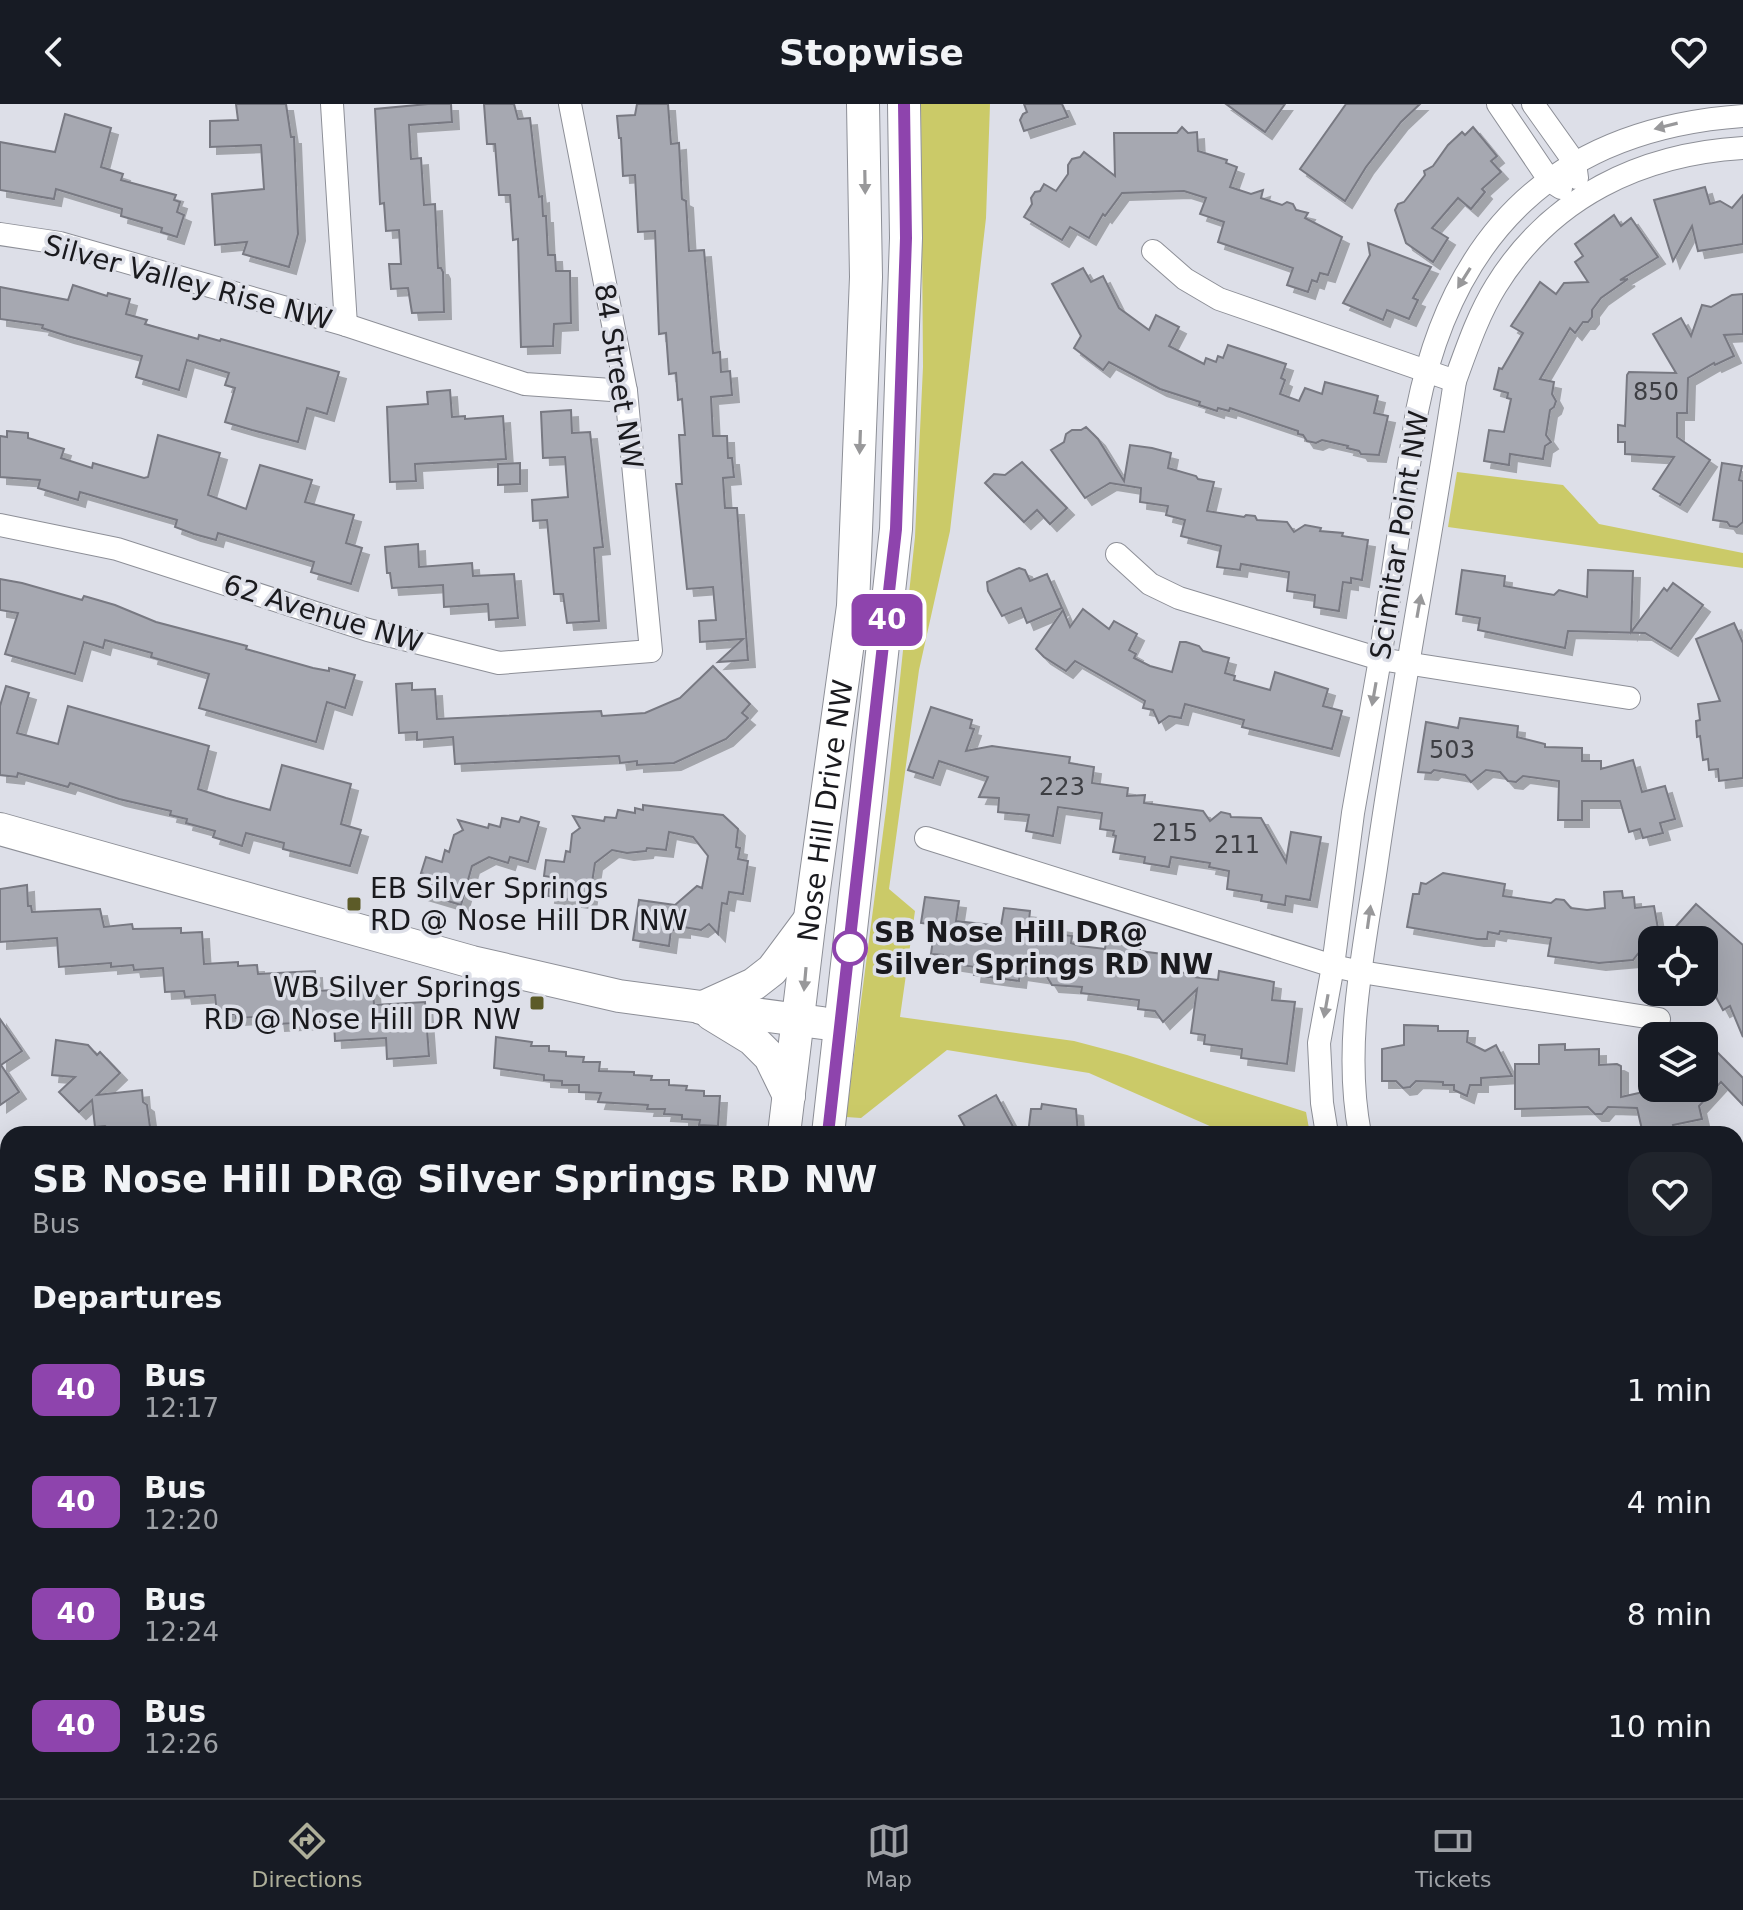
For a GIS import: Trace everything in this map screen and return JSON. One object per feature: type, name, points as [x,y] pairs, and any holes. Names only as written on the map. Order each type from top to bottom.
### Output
[{"type":"main road","name":"Nose Hill Drive NW","points":[[785,1126],[853,606],[866,277],[863,104]]},
{"type":"main road","name":"Nose Hill Drive NW","points":[[829,1126],[896,529],[906,238],[904,104]]},
{"type":"main road","points":[[0,829],[472,962],[619,996],[841,1026]]},
{"type":"main road","points":[[701,1008],[754,984],[772,970],[810,918]]},
{"type":"main road","points":[[701,1008],[752,1039],[770,1057],[789,1096]]},
{"type":"street","name":"Silver Valley Rise NW","points":[[0,234],[60,243],[346,325],[332,104]]},
{"type":"street","name":"84 Street NW","points":[[570,104],[626,391],[651,651]]},
{"type":"street","points":[[1498,104],[1550,181],[1579,199]]},
{"type":"street","points":[[1533,104],[1575,163],[1579,199]]},
{"type":"street","name":"Scimitar Point NW","points":[[1326,1126],[1319,1043],[1425,371],[1434,340],[1460,283],[1505,221],[1550,181],[1602,148],[1655,129],[1682,122],[1743,116]]},
{"type":"street","name":"Scimitar Point NW","points":[[1358,1126],[1353,1051],[1361,972],[1455,381],[1477,322],[1496,285],[1539,232],[1579,199],[1621,175],[1663,159],[1743,148]]},
{"type":"street","points":[[1153,251],[1185,279],[1219,299],[1455,381]]},
{"type":"street","points":[[346,325],[525,384],[626,391]]},
{"type":"street","name":"62 Avenue NW","points":[[0,525],[117,549],[368,630],[499,663],[651,651]]},
{"type":"street","points":[[1117,554],[1150,584],[1179,598],[1380,659],[1629,698]]},
{"type":"street","points":[[926,838],[1333,966],[1659,1019]]},
{"type":"shaded area","points":[[921,104],[990,104],[986,218],[950,531],[919,670],[889,889],[915,911],[900,1017],[1074,1041],[1127,1055],[1306,1112],[1309,1126],[1210,1126],[1089,1073],[947,1050],[861,1118],[846,1117],[887,802],[915,537],[923,367]]},
{"type":"shaded area","points":[[1457,472],[1563,485],[1599,524],[1743,553],[1743,568],[1448,527]]},
{"type":"building","points":[[236,104],[286,104],[291,137],[294,137],[298,234],[289,267],[243,254],[247,242],[215,245],[212,194],[264,189],[261,145],[210,147],[210,121],[238,120]]},
{"type":"building","points":[[451,104],[452,122],[409,125],[411,159],[421,158],[424,205],[435,204],[444,312],[412,313],[408,288],[391,289],[389,264],[401,264],[399,230],[386,231],[384,203],[380,204],[375,109]]},
{"type":"building","points":[[484,104],[514,104],[518,119],[530,118],[539,197],[542,196],[543,216],[546,216],[548,255],[555,255],[556,271],[570,271],[571,323],[554,324],[553,346],[521,347],[518,239],[513,240],[510,195],[499,195],[495,144],[487,144]]},
{"type":"building","points":[[637,104],[668,104],[671,144],[679,143],[689,251],[704,250],[713,353],[720,352],[721,372],[730,371],[732,395],[711,397],[713,436],[727,436],[728,458],[732,458],[734,477],[723,478],[725,508],[737,508],[748,660],[718,662],[743,639],[700,642],[699,621],[716,620],[713,587],[687,589],[676,484],[682,484],[679,435],[685,435],[682,399],[678,400],[676,373],[669,374],[666,333],[659,334],[655,231],[638,232],[635,175],[623,176],[619,138],[617,116],[635,115]]},
{"type":"building","points":[[1024,104],[1062,104],[1068,117],[1024,131],[1020,120],[1027,112]]},
{"type":"building","points":[[1226,104],[1285,104],[1265,132]]},
{"type":"building","points":[[1346,104],[1420,104],[1401,122],[1366,167],[1345,201],[1300,169]]},
{"type":"building","points":[[65,114],[111,128],[101,167],[123,174],[121,180],[176,195],[174,200],[180,202],[177,212],[184,215],[177,237],[161,232],[162,228],[121,216],[122,209],[56,189],[54,199],[0,190],[0,142],[55,152]]},
{"type":"building","points":[[1182,127],[1188,133],[1197,132],[1198,151],[1227,160],[1226,163],[1237,167],[1230,187],[1251,194],[1263,190],[1261,198],[1282,205],[1287,202],[1293,204],[1296,210],[1308,213],[1305,218],[1342,237],[1328,275],[1320,273],[1317,282],[1312,280],[1308,292],[1287,285],[1293,268],[1218,242],[1224,222],[1200,214],[1206,198],[1184,191],[1122,193],[1105,216],[1103,214],[1089,238],[1070,227],[1062,240],[1024,217],[1035,192],[1040,191],[1044,184],[1056,191],[1068,174],[1072,159],[1084,152],[1115,176],[1114,133],[1177,133]]},
{"type":"building","points":[[1473,127],[1497,156],[1491,161],[1501,172],[1482,189],[1485,192],[1471,209],[1458,198],[1432,228],[1448,238],[1433,262],[1406,243],[1395,210],[1448,145]]},
{"type":"building","points":[[1705,187],[1710,204],[1720,201],[1732,208],[1743,195],[1743,244],[1698,251],[1692,226],[1673,261],[1654,200]]},
{"type":"building","points":[[1614,215],[1621,226],[1631,218],[1658,257],[1620,280],[1628,279],[1601,298],[1592,310],[1592,317],[1588,322],[1583,322],[1575,333],[1570,328],[1540,379],[1554,382],[1552,394],[1556,401],[1550,410],[1546,435],[1551,442],[1545,446],[1543,459],[1510,454],[1509,465],[1484,461],[1489,430],[1504,432],[1511,399],[1507,398],[1508,393],[1494,389],[1499,368],[1502,369],[1523,333],[1511,326],[1540,282],[1556,294],[1564,283],[1588,282],[1575,262],[1583,256],[1575,244]]},
{"type":"building","points":[[1368,243],[1431,267],[1413,298],[1418,300],[1409,319],[1387,310],[1383,320],[1343,303],[1370,255]]},
{"type":"building","points":[[1083,268],[1091,282],[1103,276],[1119,308],[1149,330],[1156,315],[1179,327],[1169,346],[1204,364],[1206,358],[1216,362],[1218,356],[1223,358],[1228,345],[1286,364],[1280,394],[1299,401],[1305,388],[1322,394],[1325,382],[1378,396],[1374,413],[1388,416],[1379,455],[1361,454],[1348,446],[1322,440],[1316,443],[1307,441],[1298,431],[1230,408],[1229,411],[1218,408],[1217,411],[1199,405],[1200,402],[1160,389],[1109,362],[1103,370],[1074,348],[1081,336],[1052,284]]},
{"type":"building","points":[[73,285],[107,296],[108,293],[130,299],[126,314],[147,320],[145,324],[198,339],[199,335],[221,339],[339,372],[327,414],[307,408],[298,442],[252,430],[225,422],[235,388],[225,385],[229,373],[187,360],[179,390],[136,377],[142,356],[67,336],[42,328],[43,325],[0,319],[0,287],[68,300]]},
{"type":"building","points":[[1743,294],[1743,334],[1724,335],[1734,356],[1688,378],[1687,413],[1677,413],[1677,437],[1710,460],[1680,505],[1653,489],[1674,457],[1625,454],[1625,442],[1618,442],[1618,425],[1625,426],[1627,375],[1629,372],[1676,373],[1653,334],[1681,318],[1691,336],[1702,305],[1711,307],[1732,295]]},
{"type":"building","points":[[450,390],[452,417],[503,416],[506,459],[415,464],[416,481],[390,482],[387,407],[428,404],[427,392]]},
{"type":"building","points":[[571,410],[572,433],[590,432],[603,547],[594,548],[599,621],[567,623],[563,594],[554,594],[547,520],[533,521],[532,500],[568,497],[565,457],[543,458],[541,412]]},
{"type":"building","points":[[1086,427],[1098,439],[1124,481],[1130,445],[1152,448],[1171,453],[1168,468],[1214,482],[1207,511],[1287,522],[1294,532],[1305,525],[1368,540],[1362,580],[1351,578],[1351,583],[1343,582],[1339,611],[1314,607],[1315,595],[1287,591],[1289,572],[1241,564],[1240,570],[1217,567],[1221,546],[1181,536],[1185,520],[1166,515],[1168,506],[1140,502],[1141,488],[1110,483],[1085,498],[1051,450],[1064,442],[1066,434],[1072,430]]},
{"type":"building","points":[[7,431],[28,433],[28,438],[64,449],[61,458],[92,468],[93,463],[144,478],[148,477],[158,435],[220,453],[208,495],[246,509],[260,465],[312,480],[305,502],[354,515],[346,543],[362,548],[351,584],[311,572],[314,562],[218,533],[216,540],[194,534],[175,527],[177,520],[80,492],[78,500],[38,488],[40,480],[0,477],[0,436],[7,437]]},
{"type":"building","points":[[1022,462],[1067,508],[1050,524],[1037,510],[1024,522],[985,483],[994,474],[1005,475]]},
{"type":"building","points":[[520,463],[520,484],[498,485],[498,464]]},
{"type":"building","points":[[1722,463],[1742,466],[1739,480],[1743,481],[1743,522],[1737,527],[1713,520]]},
{"type":"building","points":[[418,544],[419,567],[472,563],[473,576],[514,574],[518,618],[489,620],[488,604],[444,607],[443,585],[392,588],[390,573],[387,573],[385,547]]},
{"type":"building","points":[[1019,568],[1025,570],[1030,581],[1047,574],[1062,608],[1027,623],[1021,608],[1002,616],[988,591],[987,582]]},
{"type":"building","points":[[1462,570],[1505,576],[1504,586],[1554,595],[1559,590],[1587,597],[1588,570],[1633,571],[1631,632],[1664,588],[1667,591],[1673,583],[1703,605],[1671,649],[1645,633],[1568,631],[1565,648],[1478,630],[1480,618],[1456,614]]},
{"type":"building","points":[[0,579],[82,600],[84,596],[156,622],[247,646],[246,649],[313,668],[329,671],[329,668],[355,675],[345,708],[327,702],[316,742],[199,708],[209,674],[151,657],[152,653],[105,640],[103,648],[84,642],[75,674],[5,654],[18,613],[0,610]]},
{"type":"building","points":[[1083,609],[1109,629],[1114,621],[1137,634],[1129,650],[1136,654],[1134,658],[1150,666],[1172,672],[1180,642],[1186,642],[1199,646],[1203,651],[1229,658],[1225,673],[1235,676],[1234,680],[1270,690],[1275,672],[1328,689],[1323,706],[1342,711],[1332,749],[1242,727],[1244,720],[1185,704],[1181,718],[1169,716],[1159,723],[1153,710],[1143,708],[1145,701],[1075,661],[1066,671],[1036,649],[1063,610],[1070,627]]},
{"type":"building","points":[[1734,623],[1743,643],[1743,778],[1719,781],[1718,769],[1709,770],[1708,759],[1703,760],[1700,736],[1697,737],[1696,721],[1700,720],[1698,704],[1720,701],[1696,639]]},
{"type":"building","points":[[713,666],[750,704],[742,713],[748,718],[726,739],[674,763],[620,763],[619,756],[455,764],[453,737],[417,740],[417,732],[399,733],[396,684],[412,683],[412,690],[435,689],[437,719],[601,711],[602,716],[645,713],[680,698]]},
{"type":"building","points":[[6,686],[29,693],[17,733],[58,744],[68,706],[209,746],[198,789],[226,798],[270,810],[282,765],[351,784],[341,824],[361,830],[350,866],[283,849],[284,843],[246,833],[242,846],[213,837],[215,831],[186,823],[187,819],[170,815],[171,811],[70,783],[68,787],[18,773],[17,777],[0,775],[0,706]]},
{"type":"building","points":[[931,707],[972,720],[970,728],[974,729],[966,751],[992,746],[1070,757],[1069,763],[1094,767],[1092,783],[1128,788],[1127,796],[1145,795],[1144,803],[1203,811],[1210,821],[1221,812],[1231,817],[1261,818],[1286,862],[1291,832],[1321,837],[1310,900],[1286,896],[1285,905],[1261,901],[1262,895],[1227,889],[1229,871],[1209,867],[1210,863],[1171,857],[1169,867],[1144,863],[1145,857],[1113,852],[1116,836],[1113,835],[1114,831],[1100,829],[1102,813],[1058,807],[1053,836],[1026,831],[1029,815],[998,812],[999,798],[979,797],[988,777],[939,761],[933,778],[908,770]]},
{"type":"building","points":[[1460,718],[1518,726],[1517,737],[1545,744],[1545,747],[1582,748],[1582,761],[1601,761],[1601,769],[1633,760],[1642,792],[1665,786],[1675,819],[1660,823],[1663,833],[1643,838],[1640,829],[1629,832],[1620,801],[1582,801],[1582,820],[1558,820],[1559,781],[1523,776],[1516,782],[1508,781],[1500,772],[1486,770],[1471,782],[1465,775],[1434,770],[1431,773],[1418,772],[1426,722],[1458,728]]},
{"type":"building","points":[[643,805],[723,815],[738,829],[738,859],[748,861],[743,894],[729,892],[727,904],[722,903],[718,934],[709,924],[701,930],[683,927],[683,931],[671,930],[669,946],[633,940],[639,900],[675,905],[697,886],[702,888],[708,856],[693,837],[669,832],[666,850],[647,848],[646,851],[627,853],[612,850],[595,863],[589,902],[548,896],[551,877],[544,876],[546,860],[564,862],[566,851],[570,852],[572,834],[580,828],[573,816],[604,821],[605,817],[616,818],[618,810],[635,813],[635,808],[643,810]]},
{"type":"building","points":[[521,817],[539,822],[528,862],[510,857],[508,863],[489,857],[472,866],[461,905],[421,893],[427,875],[421,873],[426,857],[442,862],[454,835],[463,830],[458,820],[488,828],[489,824],[500,827],[502,818],[519,822]]},
{"type":"building","points":[[1443,873],[1505,884],[1503,896],[1551,903],[1556,899],[1564,900],[1571,908],[1587,910],[1605,908],[1604,892],[1622,891],[1623,898],[1634,897],[1635,908],[1654,906],[1658,926],[1638,926],[1638,954],[1633,960],[1599,963],[1548,956],[1551,938],[1500,931],[1499,934],[1488,932],[1487,939],[1477,939],[1407,927],[1413,894],[1419,894],[1421,883],[1426,884]]},
{"type":"building","points":[[27,885],[28,906],[31,906],[32,912],[100,909],[104,927],[132,924],[133,929],[181,928],[181,933],[202,932],[204,964],[238,962],[238,966],[257,965],[258,974],[315,971],[316,991],[373,988],[374,1005],[425,1002],[429,1056],[387,1059],[386,1038],[335,1041],[334,1021],[278,1024],[277,1016],[236,1018],[236,1014],[217,1015],[215,995],[185,997],[184,991],[165,992],[163,968],[134,970],[133,965],[111,967],[111,963],[59,967],[57,938],[0,942],[0,889]]},
{"type":"building","points":[[925,897],[959,901],[956,921],[1001,926],[1004,908],[1030,911],[1029,921],[1065,926],[1064,935],[1072,936],[1071,943],[1080,946],[1105,949],[1106,942],[1171,955],[1170,967],[1175,968],[1174,972],[1186,973],[1186,976],[1218,980],[1219,971],[1274,982],[1272,1000],[1295,1002],[1287,1064],[1241,1058],[1242,1049],[1204,1044],[1205,1035],[1191,1033],[1197,989],[1163,1022],[1155,1011],[1138,1009],[1139,1000],[1081,993],[1082,987],[1052,985],[1047,977],[1020,973],[1019,981],[974,975],[975,967],[942,962],[943,955],[931,954],[935,925],[921,923]]},
{"type":"building","points":[[1696,904],[1743,945],[1743,1037],[1730,1006],[1723,1010],[1718,1001],[1718,926],[1676,926]]},
{"type":"building","points":[[0,1019],[22,1051],[1,1065],[19,1092],[0,1105]]},
{"type":"building","points":[[1404,1025],[1438,1026],[1438,1031],[1468,1031],[1467,1042],[1485,1051],[1496,1045],[1512,1076],[1481,1078],[1481,1085],[1470,1085],[1467,1096],[1454,1090],[1454,1085],[1443,1085],[1443,1082],[1416,1081],[1410,1087],[1403,1088],[1396,1081],[1382,1081],[1382,1049],[1404,1045]]},
{"type":"building","points":[[496,1037],[532,1042],[531,1046],[549,1046],[549,1051],[584,1057],[583,1062],[600,1062],[599,1071],[634,1072],[634,1075],[652,1076],[651,1080],[669,1080],[669,1085],[687,1086],[686,1090],[704,1091],[704,1096],[720,1096],[718,1126],[699,1125],[700,1120],[664,1114],[665,1109],[647,1109],[648,1105],[598,1102],[601,1093],[579,1092],[579,1085],[562,1085],[562,1081],[544,1080],[544,1075],[494,1068]]},
{"type":"building","points":[[56,1040],[88,1045],[97,1055],[100,1052],[120,1073],[97,1095],[142,1090],[150,1126],[95,1126],[92,1100],[79,1112],[59,1092],[75,1077],[52,1075]]},
{"type":"building","points":[[1565,1044],[1565,1050],[1599,1049],[1599,1065],[1621,1066],[1621,1097],[1638,1093],[1638,1102],[1703,1102],[1699,1106],[1702,1119],[1673,1126],[1641,1126],[1637,1108],[1608,1107],[1602,1114],[1595,1114],[1588,1107],[1515,1109],[1515,1064],[1539,1064],[1539,1045]]},
{"type":"building","points":[[1718,1053],[1743,1078],[1743,1105],[1721,1082],[1718,1085]]},
{"type":"building","points":[[996,1095],[1013,1126],[965,1126],[959,1116]]},
{"type":"building","points":[[1042,1104],[1076,1109],[1077,1126],[1029,1126],[1031,1109],[1041,1109]]},
{"type":"bus line","name":"40","points":[[829,1126],[896,529],[906,238],[904,104]]},
{"type":"place","name":"EB Silver Springs RD @ Nose Hill DR NW","points":[[354,904]]},
{"type":"place","name":"SB Nose Hill DR@ Silver Springs RD NW","points":[[850,948]]},
{"type":"place","name":"WB Silver Springs RD @ Nose Hill DR NW","points":[[537,1003]]}]
